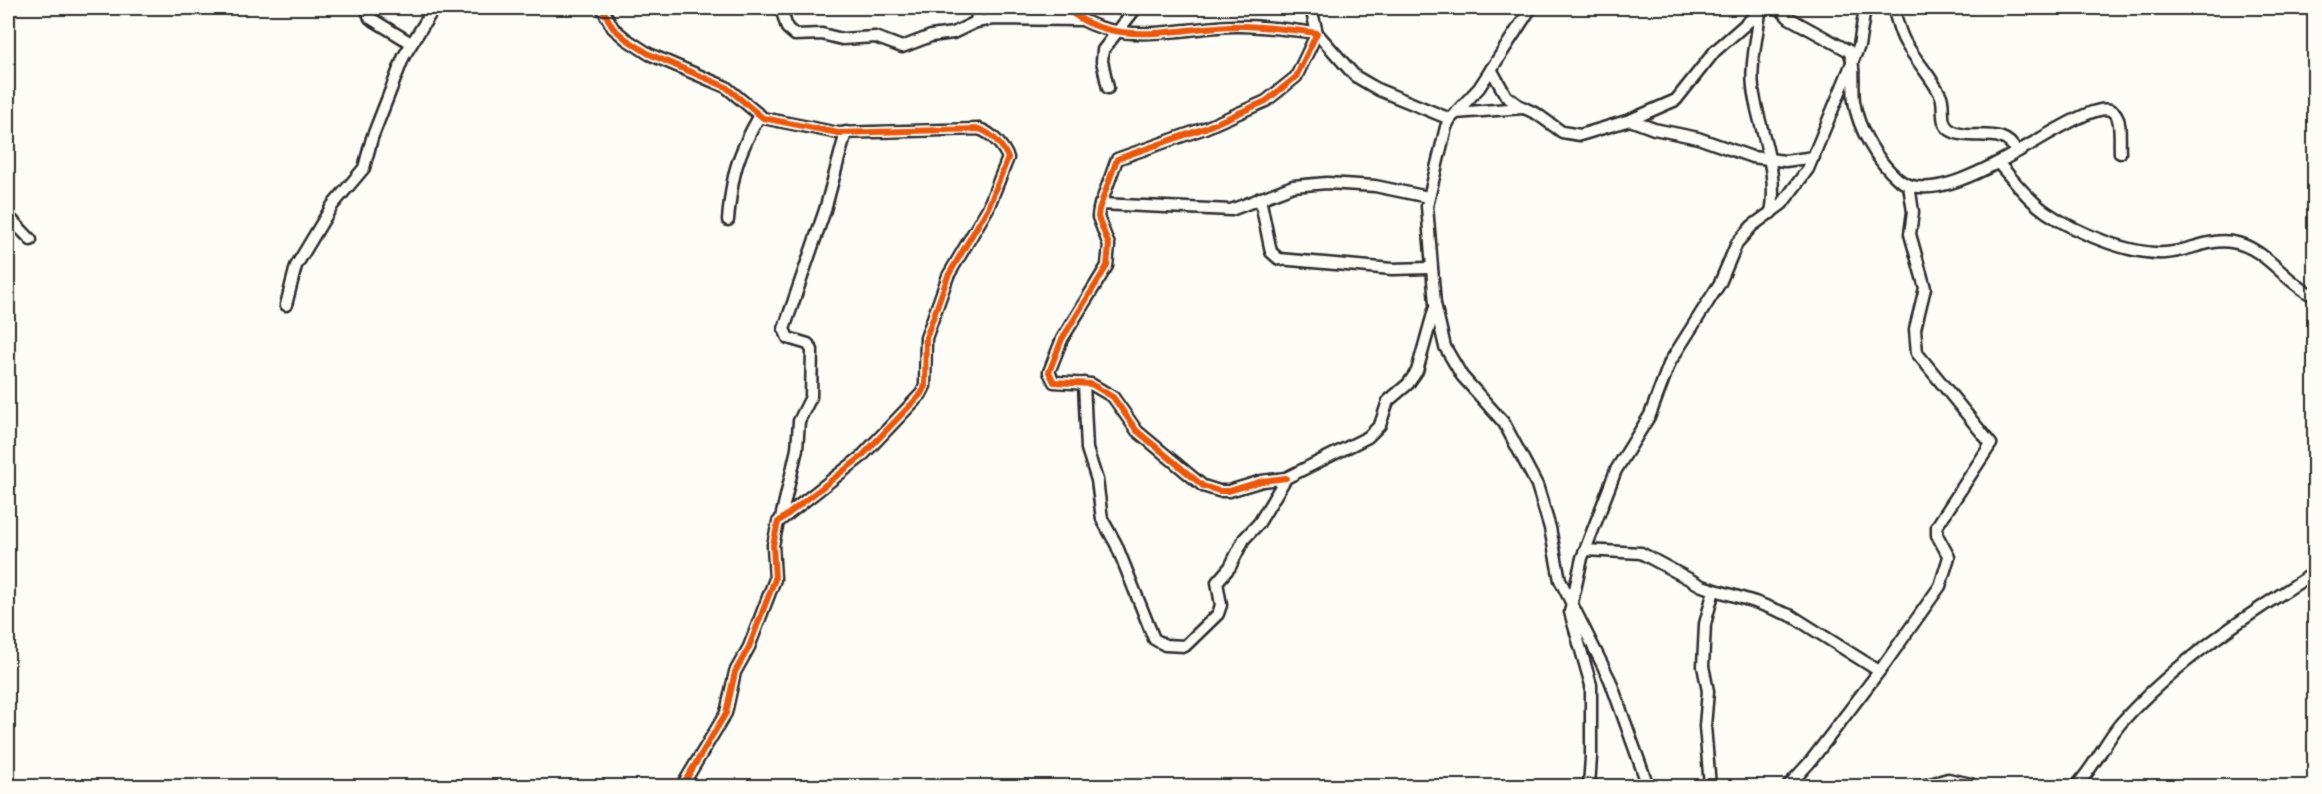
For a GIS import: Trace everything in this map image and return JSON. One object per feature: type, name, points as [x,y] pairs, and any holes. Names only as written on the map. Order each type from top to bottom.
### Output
[{"type":"street","points":[[366,8],[370,18],[411,43]]},
{"type":"street","points":[[286,305],[291,278],[311,238],[332,206],[363,168],[385,103],[411,43],[434,8]]},
{"type":"street","points":[[602,8],[613,28],[626,39],[649,54],[726,87],[760,115],[819,131],[979,129],[987,131],[1005,151],[1008,158],[988,208],[952,265],[928,332],[925,386],[921,394],[861,457],[781,518]]},
{"type":"street","points":[[781,8],[787,28],[795,35],[822,34],[842,39],[872,37],[902,47],[931,36],[958,32],[976,22],[1031,18],[1080,20],[1117,30],[1149,34],[1249,26],[1317,33]]},
{"type":"street","points":[[976,22],[978,8]]},
{"type":"street","points":[[1066,8],[1080,20]]},
{"type":"street","points":[[1108,88],[1102,56],[1106,45],[1136,8]]},
{"type":"street","points":[[1531,8],[1479,88],[1452,116],[1428,197],[1430,268],[1435,304],[1448,354],[1468,384],[1504,423],[1537,485],[1550,528],[1557,570],[1571,606],[1610,681],[1648,786]]},
{"type":"street","points":[[1779,8],[1789,18],[1844,47],[1852,62],[1855,102],[1861,122],[1880,160],[1901,181],[1909,185],[1922,188],[1964,179],[2087,114],[2108,109],[2115,113],[2118,120],[2120,153]]},
{"type":"street","points":[[1589,786],[1592,758],[1591,684],[1571,619],[1571,606],[1586,550],[1616,470],[1650,415],[1670,362],[1720,283],[1737,243],[1744,233],[1787,198],[1814,157],[1860,39],[1865,8]]},
{"type":"street","points":[[1893,8],[1904,40],[1926,70],[1941,97],[1947,128],[1963,135],[1993,136],[2006,140],[2016,152]]},
{"type":"street","points":[[1313,9],[1317,33],[1355,76],[1366,83],[1452,116],[1523,108]]},
{"type":"street","points":[[1491,69],[1506,96],[1562,132],[1574,136],[1630,120],[1676,100],[1715,51],[1762,10]]},
{"type":"street","points":[[1762,10],[1753,69],[1753,93],[1769,160],[1773,187],[1771,213]]},
{"type":"street","points":[[1317,33],[1296,77],[1266,101],[1205,128],[1117,159],[1100,204],[1098,217],[1109,245],[1107,266],[1062,339],[1049,372],[1054,382],[1084,382],[1113,397],[1137,431],[1203,486],[1219,491],[1229,491],[1262,481],[1286,478],[1368,437],[1380,425],[1388,401],[1408,384],[1417,371],[1428,337],[1435,304]]},
{"type":"street","points":[[728,220],[731,181],[736,160],[760,115]]},
{"type":"street","points":[[1630,120],[1654,129],[1698,138],[1752,157],[1793,161],[1814,157]]},
{"type":"street","points":[[682,786],[726,713],[735,672],[749,647],[775,579],[773,545],[775,531],[781,518],[797,449],[799,421],[811,397],[812,350],[808,344],[788,338],[784,330],[825,210],[846,132]]},
{"type":"street","points":[[1998,163],[2044,212],[2095,236],[2129,250],[2153,253],[2174,252],[2219,241],[2243,245],[2268,260],[2314,296]]},
{"type":"street","points":[[1100,204],[1231,210],[1293,186],[1327,183],[1375,186],[1428,197]]},
{"type":"street","points":[[1788,786],[1880,671],[1944,581],[1949,557],[1937,535],[1937,526],[1991,444],[1917,353],[1915,329],[1925,288],[1910,234],[1913,212],[1909,185]]},
{"type":"street","points":[[1260,198],[1271,252],[1279,259],[1392,269],[1430,268]]},
{"type":"street","points":[[8,216],[31,240]]},
{"type":"street","points":[[1084,382],[1088,449],[1097,480],[1102,519],[1116,544],[1154,639],[1159,644],[1188,645],[1218,614],[1221,605],[1218,582],[1230,567],[1244,539],[1259,523],[1286,478]]},
{"type":"street","points":[[1586,550],[1641,553],[1714,590],[1792,616],[1880,671]]},
{"type":"street","points":[[2076,786],[2122,723],[2172,674],[2269,601],[2314,573]]},
{"type":"street","points":[[1710,786],[1705,726],[1708,691],[1703,666],[1706,624],[1714,590]]},
{"type":"street","points":[[1923,786],[1948,779],[1971,784]]},
{"type":"cycle path","points":[[602,8],[613,28],[626,39],[649,54],[726,87],[763,118],[838,133],[979,129],[996,140],[1008,158],[988,208],[948,276],[926,338],[925,386],[921,394],[861,457],[778,522],[773,545],[775,579],[749,647],[735,672],[726,713],[682,786]]},
{"type":"cycle path","points":[[1066,8],[1084,21],[1104,29],[1125,32],[1169,32],[1245,26],[1317,33],[1296,77],[1266,101],[1205,128],[1117,159],[1098,217],[1109,245],[1107,266],[1062,339],[1049,372],[1054,382],[1091,384],[1113,397],[1137,431],[1203,486],[1219,491],[1229,491],[1262,481],[1286,478]]}]
